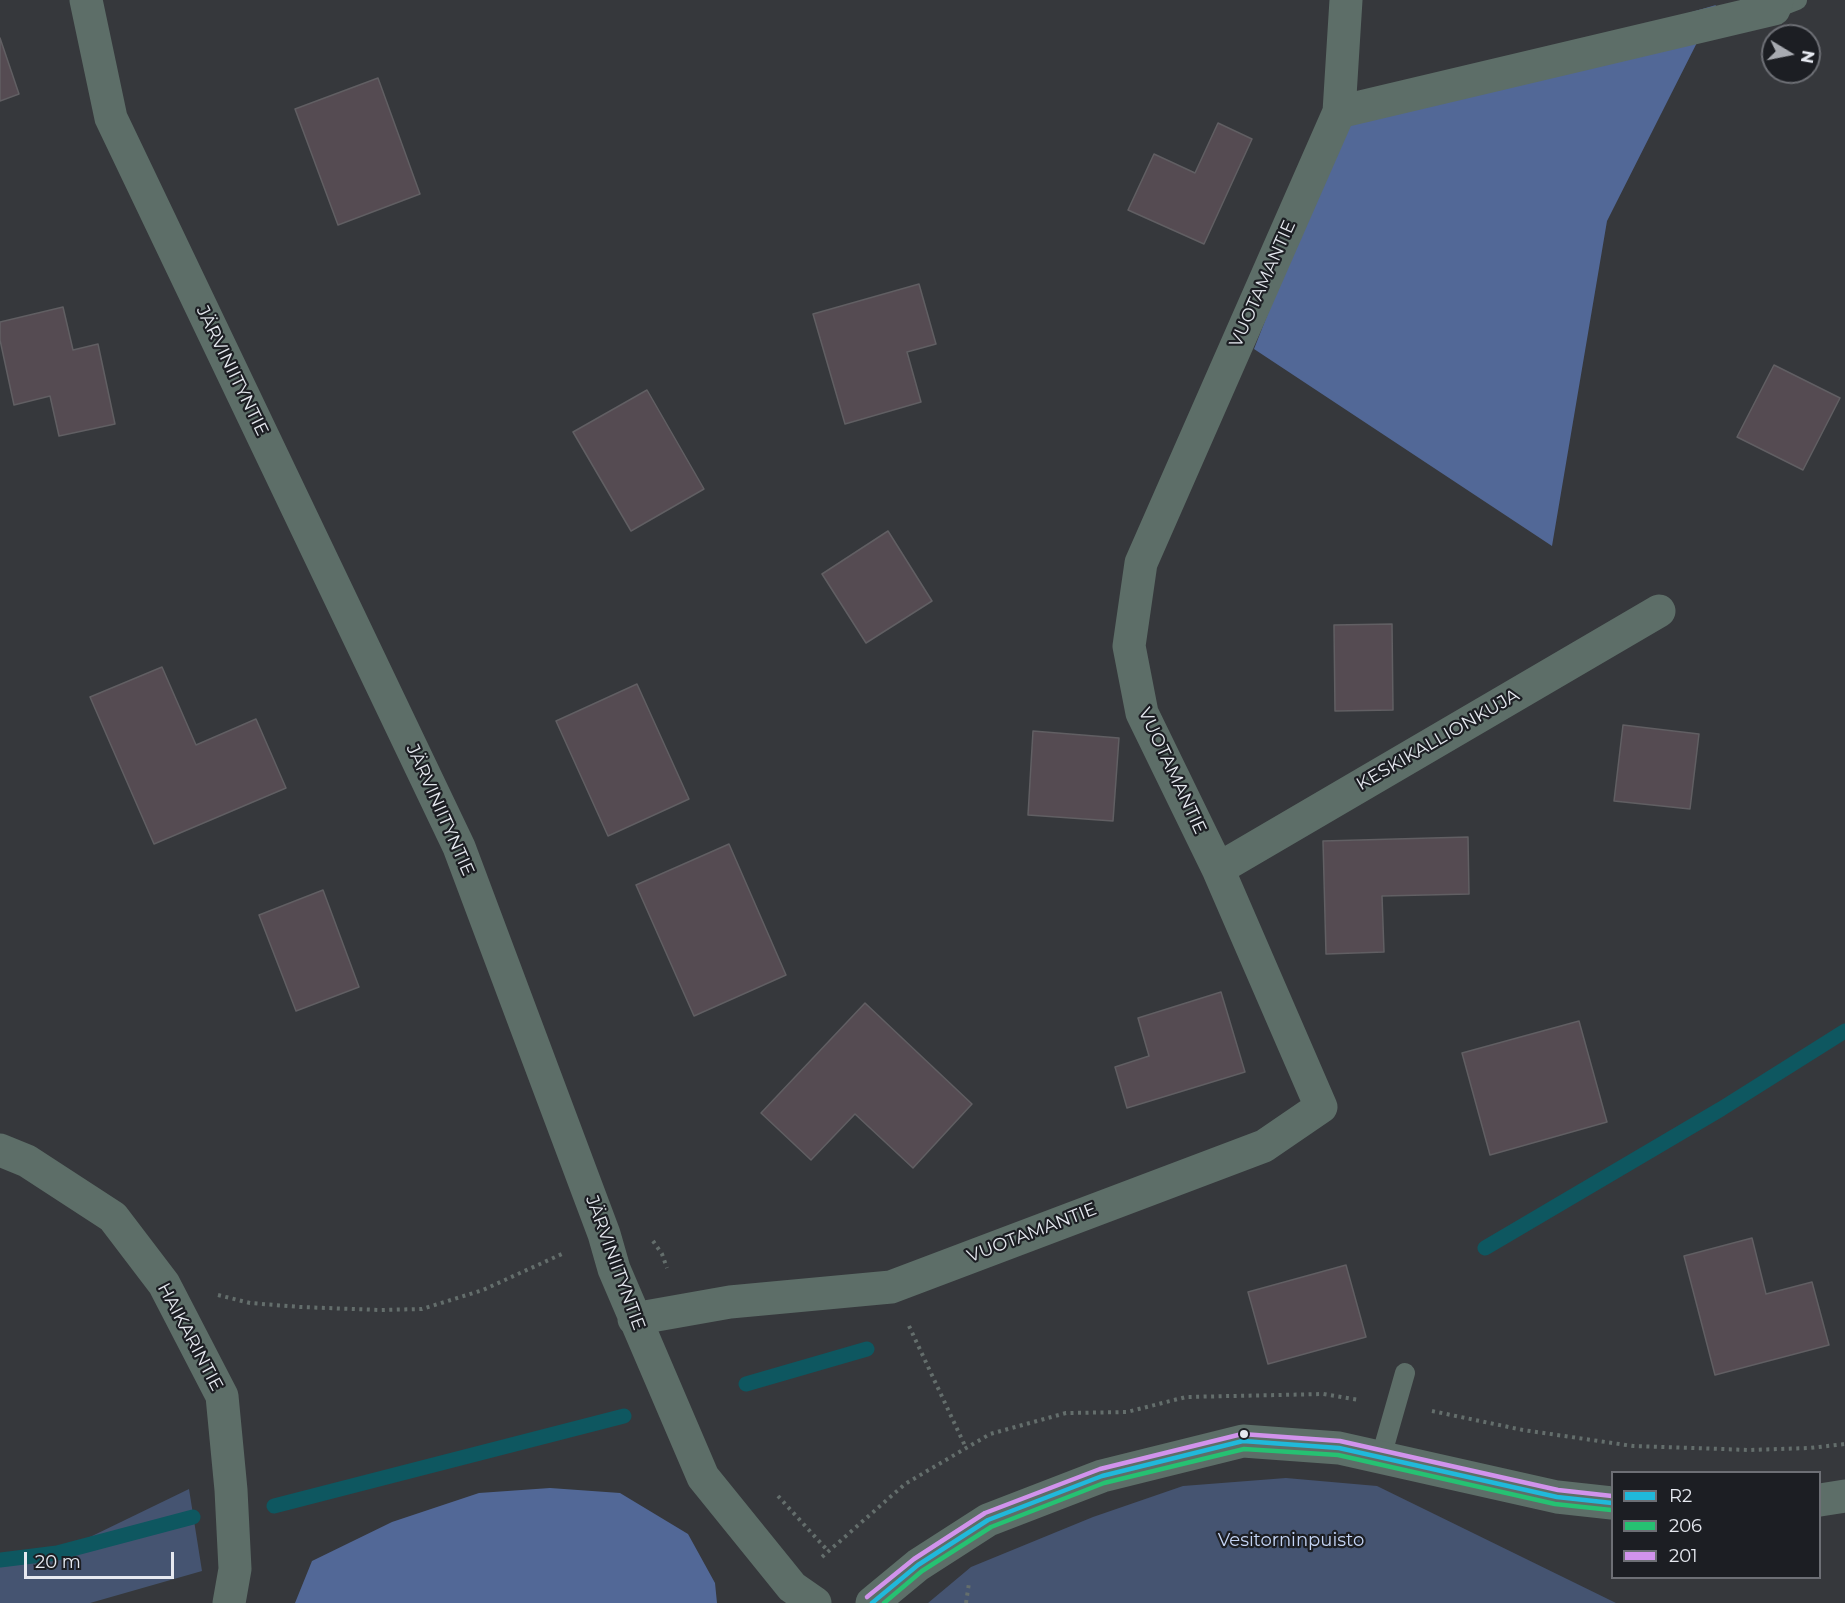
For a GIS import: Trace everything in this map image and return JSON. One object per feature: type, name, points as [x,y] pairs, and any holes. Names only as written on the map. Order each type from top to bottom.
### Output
[{"type":"street","name":"JÄRVINIITYNTIE","points":[[86,0],[111,118],[459,847],[604,1234],[614,1269],[703,1477],[792,1587],[815,1603]]},
{"type":"street","points":[[1346,0],[1339,112],[1783,3]]},
{"type":"street","name":"VUOTAMANTIE","points":[[634,1319],[730,1302],[891,1287],[1264,1146],[1321,1107],[1218,869],[1142,713],[1129,646],[1141,563],[1339,112]]},
{"type":"street","name":"KESKIKALLIONKUJA","points":[[1218,869],[1659,611]]},
{"type":"street","name":"HAIKARINTIE","points":[[0,1150],[27,1161],[113,1217],[164,1284],[222,1396],[231,1490],[235,1569],[229,1603]]},
{"type":"street","points":[[872,1603],[918,1565],[988,1520],[1102,1476],[1243,1441],[1339,1448],[1557,1497],[1611,1503]]},
{"type":"street","points":[[1821,1500],[1845,1496]]},
{"type":"lane","points":[[1381,1457],[1405,1373]]},
{"type":"path","points":[[211,1293],[250,1303],[300,1307],[422,1309],[483,1290],[604,1234],[640,1223],[662,1254],[683,1310]]},
{"type":"path","points":[[891,1287],[966,1448]]},
{"type":"path","points":[[775,1493],[828,1551]]},
{"type":"green space","name":"Vesitorninpuisto","points":[[1286,1478],[1377,1486],[1616,1603],[928,1603],[971,1567],[1093,1517],[1183,1486]]},
{"type":"green space","points":[[189,1489],[202,1571],[90,1603],[0,1603],[0,1560],[57,1553]]},
{"type":"shaded area","points":[[1716,5],[1607,221],[1552,546],[1254,349],[1338,134],[1359,108]]},
{"type":"shaded area","points":[[550,1488],[620,1493],[688,1534],[715,1583],[717,1603],[295,1603],[312,1561],[392,1522],[479,1493]]},
{"type":"building","points":[[0,38],[19,94],[0,101]]},
{"type":"building","points":[[378,78],[420,194],[338,225],[295,109]]},
{"type":"building","points":[[1218,123],[1252,139],[1204,244],[1128,210],[1154,154],[1195,173]]},
{"type":"building","points":[[919,284],[936,344],[907,352],[921,402],[845,424],[813,314]]},
{"type":"building","points":[[63,307],[73,350],[98,344],[115,424],[59,436],[50,396],[14,405],[0,340],[0,322]]},
{"type":"building","points":[[1774,365],[1840,398],[1803,470],[1737,437]]},
{"type":"building","points":[[647,390],[704,489],[631,531],[573,432]]},
{"type":"building","points":[[888,531],[932,601],[866,643],[822,574]]},
{"type":"building","points":[[1392,624],[1393,710],[1335,711],[1334,625]]},
{"type":"building","points":[[162,667],[196,745],[256,719],[286,788],[154,844],[90,697]]},
{"type":"building","points":[[637,684],[689,799],[608,836],[556,721]]},
{"type":"building","points":[[1623,725],[1699,734],[1690,809],[1614,801]]},
{"type":"building","points":[[1033,731],[1119,738],[1113,821],[1028,815]]},
{"type":"building","points":[[1468,837],[1469,894],[1382,896],[1384,952],[1326,954],[1323,841]]},
{"type":"building","points":[[729,844],[786,975],[694,1016],[636,885]]},
{"type":"building","points":[[323,890],[359,987],[296,1011],[259,915]]},
{"type":"building","points":[[1221,992],[1245,1072],[1127,1108],[1115,1067],[1149,1056],[1138,1018]]},
{"type":"building","points":[[865,1003],[972,1104],[913,1168],[855,1114],[811,1160],[761,1113]]},
{"type":"building","points":[[1579,1021],[1607,1122],[1490,1155],[1462,1053]]},
{"type":"building","points":[[1752,1238],[1766,1294],[1812,1282],[1829,1345],[1715,1375],[1684,1256]]},
{"type":"building","points":[[1346,1265],[1366,1337],[1268,1364],[1248,1292]]},
{"type":"waterway","points":[[1485,1248],[1721,1109],[1845,1031]]},
{"type":"waterway","points":[[746,1384],[867,1349]]},
{"type":"waterway","points":[[274,1506],[624,1416]]},
{"type":"waterway","points":[[0,1560],[57,1553],[193,1517]]},
{"type":"transit line","name":"201","points":[[867,1597],[914,1559],[985,1513],[1100,1469],[1242,1434],[1340,1441],[1558,1490],[1611,1496]]},
{"type":"transit line","name":"R2","points":[[872,1603],[918,1565],[988,1520],[1102,1476],[1243,1441],[1339,1448],[1557,1497],[1611,1503]]},
{"type":"transit line","name":"206","points":[[884,1603],[922,1571],[991,1527],[1104,1483],[1244,1449],[1338,1455],[1555,1504],[1611,1510]]}]
